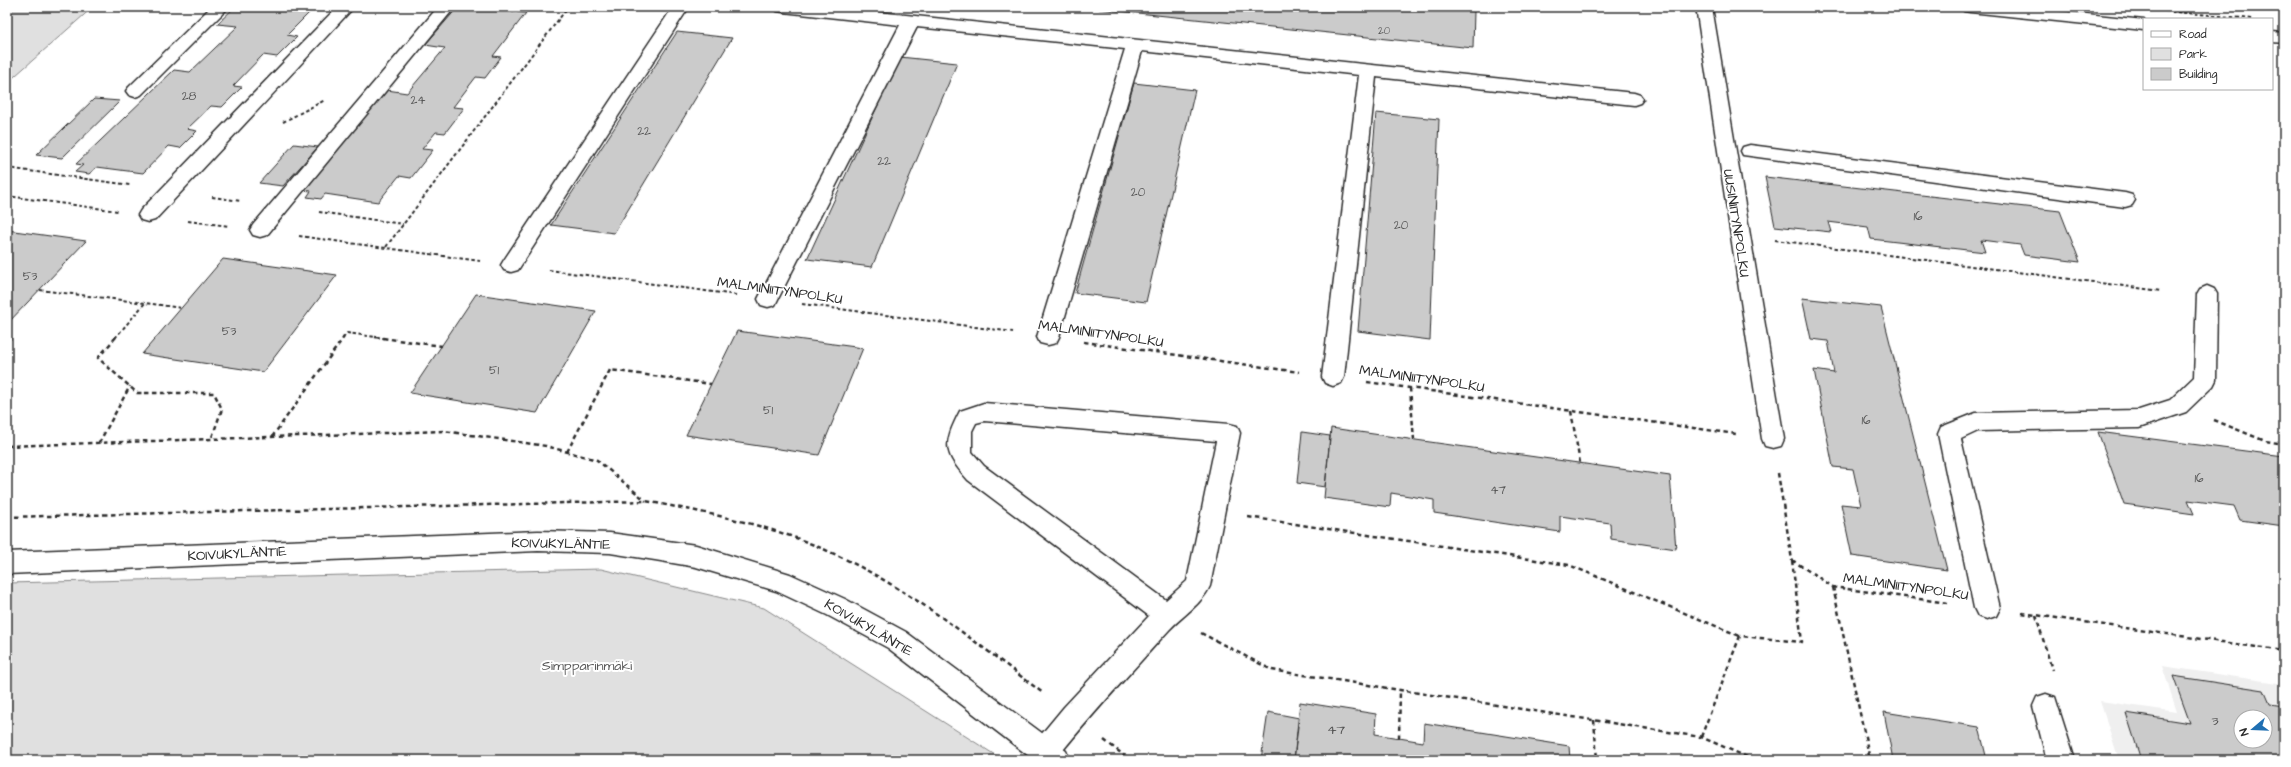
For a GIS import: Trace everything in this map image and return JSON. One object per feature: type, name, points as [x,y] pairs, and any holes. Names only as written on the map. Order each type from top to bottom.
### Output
[{"type":"main road","points":[[135,90],[222,7]]},
{"type":"main road","points":[[148,215],[346,7]]},
{"type":"main road","points":[[260,230],[447,7]]},
{"type":"main road","points":[[511,265],[681,7]]},
{"type":"main road","points":[[783,7],[1634,99]]},
{"type":"main road","name":"UUSINIITYNPOLKU","points":[[1704,7],[1739,236],[1773,439]]},
{"type":"main road","points":[[1970,7],[2143,25]]},
{"type":"main road","points":[[768,299],[911,21]]},
{"type":"main road","points":[[1048,337],[1134,45]]},
{"type":"main road","points":[[1333,377],[1368,70]]},
{"type":"main road","points":[[1750,151],[2125,200]]},
{"type":"main road","points":[[1987,608],[1949,434],[1976,422],[2140,419],[2178,406],[2205,380],[2207,294]]},
{"type":"main road","points":[[1051,755],[1073,716],[1167,616],[1198,586],[1229,433],[984,412],[968,417],[961,431],[960,455],[976,473],[1167,616]]},
{"type":"main road","name":"KOIVUKYLÄNTIE","points":[[7,563],[538,541],[610,543],[696,556],[737,567],[781,582],[836,607],[897,640],[1051,755]]},
{"type":"main road","points":[[2046,706],[2061,760]]},
{"type":"path","points":[[386,247],[568,7]]},
{"type":"path","points":[[2164,10],[2244,18]]},
{"type":"path","points":[[276,125],[332,97]]},
{"type":"path","points":[[7,196],[14,197]]},
{"type":"path","points":[[1739,236],[2161,291]]},
{"type":"path","name":"MALMINIITYNPOLKU","points":[[447,256],[1048,337],[1773,439]]},
{"type":"path","points":[[40,290],[182,308]]},
{"type":"path","points":[[145,303],[98,358],[137,393],[214,394],[222,409],[212,440]]},
{"type":"path","points":[[272,438],[347,333],[442,346]]},
{"type":"path","points":[[7,338],[14,339]]},
{"type":"path","points":[[567,452],[610,370],[711,384]]},
{"type":"path","points":[[98,443],[130,386]]},
{"type":"path","points":[[1410,388],[1414,440]]},
{"type":"path","points":[[2178,406],[2265,441],[2284,444]]},
{"type":"path","points":[[1571,411],[1580,463]]},
{"type":"path","points":[[7,446],[444,431],[546,446],[597,460],[646,501]]},
{"type":"path","points":[[1213,512],[1569,565],[1740,636],[1802,642],[1792,560],[1773,439]]},
{"type":"path","name":"MALMINIITYNPOLKU","points":[[1792,560],[1834,587],[2284,651]]},
{"type":"path","points":[[1834,587],[1870,760]]},
{"type":"path","points":[[2036,615],[2052,671],[2046,706]]},
{"type":"path","points":[[1167,616],[1272,670],[1701,737],[1754,760]]},
{"type":"path","points":[[1701,737],[1740,636]]},
{"type":"path","points":[[1399,738],[1400,690]]},
{"type":"path","points":[[1594,720],[1597,760]]},
{"type":"shaded area","points":[[2162,666],[2284,684],[2284,760],[2119,760],[2100,701],[2177,712]]},
{"type":"green space","points":[[7,7],[93,7],[7,83]]},
{"type":"green space","name":"Simpparinmäki","points":[[601,569],[764,608],[1003,760],[7,760],[7,583]]},
{"type":"building","points":[[235,7],[315,7],[287,35],[297,37],[277,57],[263,55],[233,86],[242,87],[222,107],[211,106],[187,129],[197,131],[180,148],[169,146],[143,173],[97,167],[89,174],[75,172],[83,165],[76,164],[174,70],[190,72],[238,26],[217,24]]},
{"type":"building","points":[[458,7],[508,7],[505,11],[526,13],[493,56],[501,57],[485,78],[476,77],[453,107],[464,108],[445,133],[436,132],[422,149],[433,150],[411,178],[399,176],[378,202],[325,194],[321,199],[307,197],[311,191],[302,190],[387,90],[407,93],[445,48],[425,45]]},
{"type":"building","points":[[1099,7],[1435,7],[1474,11],[1473,48],[1099,9]]},
{"type":"building","points":[[677,32],[732,38],[614,233],[551,225]]},
{"type":"building","points":[[900,57],[957,63],[872,267],[807,259]]},
{"type":"building","points":[[1134,83],[1195,90],[1146,302],[1075,293]]},
{"type":"building","points":[[94,99],[120,101],[62,158],[36,155]]},
{"type":"building","points":[[1376,113],[1439,119],[1430,340],[1358,331]]},
{"type":"building","points":[[294,144],[318,147],[283,186],[259,183]]},
{"type":"building","points":[[1765,177],[2060,211],[2080,262],[2024,255],[2020,245],[1981,240],[1985,252],[1871,239],[1868,227],[1828,222],[1831,232],[1775,226]]},
{"type":"building","points":[[7,230],[86,241],[7,324]]},
{"type":"building","points":[[223,259],[337,275],[263,372],[142,354]]},
{"type":"building","points":[[476,294],[596,311],[537,413],[410,393]]},
{"type":"building","points":[[1802,298],[1881,307],[1947,570],[1852,556],[1841,504],[1861,506],[1853,469],[1833,467],[1814,370],[1834,373],[1828,341],[1811,339]]},
{"type":"building","points":[[737,331],[863,348],[819,455],[686,435]]},
{"type":"building","points":[[1331,428],[1670,476],[1676,549],[1611,539],[1610,523],[1560,516],[1560,532],[1434,513],[1434,500],[1391,493],[1390,507],[1324,498]]},
{"type":"building","points":[[1302,432],[1330,436],[1325,487],[1297,483]]},
{"type":"building","points":[[2098,432],[2284,456],[2284,526],[2240,520],[2234,506],[2188,500],[2194,514],[2124,504]]},
{"type":"building","points":[[2173,676],[2264,690],[2270,704],[2284,706],[2284,760],[2141,760],[2126,713],[2190,723]]},
{"type":"building","points":[[1300,702],[1376,714],[1375,734],[1423,742],[1424,723],[1569,746],[1570,760],[1294,760]]},
{"type":"building","points":[[1268,712],[1299,718],[1294,760],[1261,760]]},
{"type":"building","points":[[1884,712],[1979,727],[1987,760],[1893,760]]},
{"type":"building","points":[[1621,755],[1654,760],[1622,760]]}]
